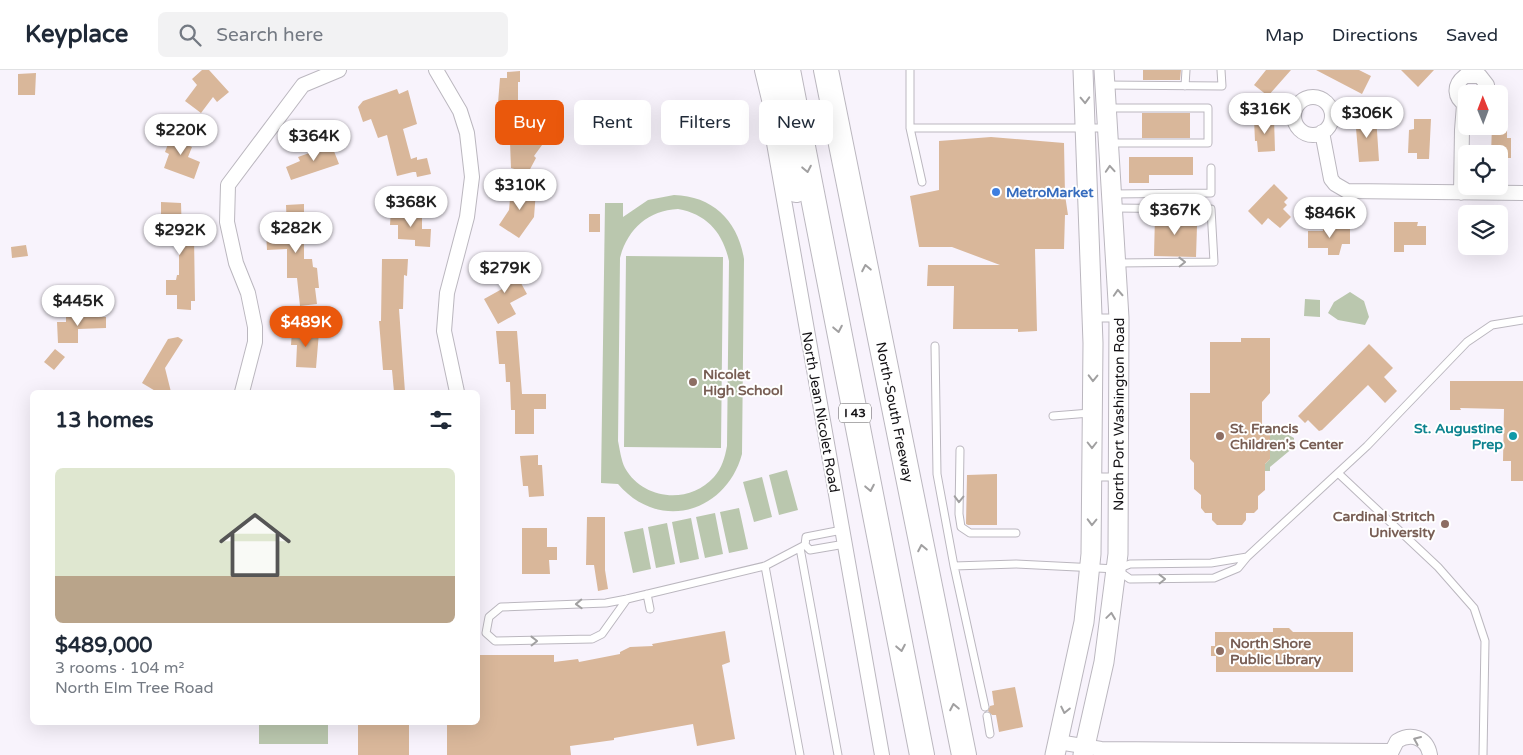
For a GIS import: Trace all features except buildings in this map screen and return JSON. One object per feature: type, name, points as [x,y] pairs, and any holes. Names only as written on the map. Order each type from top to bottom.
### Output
[{"type":"highway","points":[[767,70],[804,227],[826,266]]},
{"type":"highway","name":"I 43","points":[[788,70],[922,755]]},
{"type":"highway","name":"North-South Freeway","points":[[826,70],[964,755]]},
{"type":"highway","points":[[839,70],[851,141],[853,203]]},
{"type":"main road","name":"North Port Washington Road","points":[[1056,752],[1084,622],[1090,568],[1093,318],[1083,70]]},
{"type":"main road","name":"North Port Washington Road","points":[[1084,750],[1104,662],[1117,570],[1119,318],[1104,77]]},
{"type":"street","points":[[243,390],[255,342],[255,327],[248,293],[236,263],[227,222],[228,185],[304,85],[339,70]]},
{"type":"street","points":[[436,70],[460,111],[467,133],[472,177],[467,217],[447,293],[444,330],[457,390]]},
{"type":"street","name":"North Jean Nicolet Road","points":[[757,70],[770,123],[882,755]]},
{"type":"street","points":[[1458,85],[1465,76],[1475,75],[1484,80],[1485,85]]},
{"type":"street","points":[[1458,85],[1456,88],[1458,98]]},
{"type":"street","points":[[1322,132],[1328,170],[1335,184],[1342,190],[1355,192],[1458,193]]},
{"type":"street","points":[[1508,193],[1523,193]]},
{"type":"street","points":[[1056,752],[1102,749],[1390,753],[1397,740],[1403,737],[1415,737],[1425,743],[1430,755]]},
{"type":"lane","points":[[910,70],[910,128],[922,182]]},
{"type":"lane","points":[[1186,70],[1186,86]]},
{"type":"lane","points":[[1104,77],[1186,86],[1222,86],[1221,70]]},
{"type":"lane","points":[[910,128],[1086,130],[1108,135],[1208,144],[1208,108],[1106,108]]},
{"type":"lane","points":[[1112,201],[1211,193],[1211,168]]},
{"type":"lane","points":[[1112,201],[1211,209],[1214,262],[1116,263]]},
{"type":"lane","points":[[1093,318],[1119,318]]},
{"type":"lane","points":[[1117,570],[1130,579],[1214,578],[1238,568],[1247,557],[1338,473],[1467,342],[1492,325],[1523,320]]},
{"type":"lane","points":[[936,346],[937,474],[954,566],[985,707]]},
{"type":"lane","points":[[1053,416],[1093,413]]},
{"type":"lane","points":[[960,450],[959,514],[961,527],[970,533],[1016,533]]},
{"type":"lane","points":[[1338,473],[1438,567],[1474,608],[1485,641],[1483,755]]},
{"type":"lane","points":[[1092,477],[1118,477]]},
{"type":"lane","points":[[838,755],[802,546],[806,537],[843,537]]},
{"type":"lane","points":[[802,546],[810,550],[843,537]]},
{"type":"lane","points":[[627,599],[602,634],[592,638],[495,641],[486,633],[490,617],[501,607],[606,603],[627,599],[765,566],[802,546]]},
{"type":"lane","points":[[954,566],[1016,564],[1117,570],[1130,564],[1210,563],[1247,557]]},
{"type":"lane","points":[[765,566],[800,755]]},
{"type":"lane","points":[[647,594],[650,609]]},
{"type":"lane","points":[[987,716],[990,734]]},
{"type":"green space","points":[[674,195],[688,196],[712,206],[729,222],[736,233],[744,259],[742,454],[734,474],[722,490],[707,502],[689,509],[671,511],[652,508],[634,499],[618,484],[601,483],[605,203],[623,203],[623,217],[648,200]],"holes":[[[678,209],[697,215],[712,226],[723,242],[729,261],[727,446],[719,470],[704,486],[680,495],[667,495],[643,487],[633,479],[622,462],[618,441],[620,258],[628,239],[640,223],[657,213],[667,210]]]},
{"type":"green space","points":[[626,256],[723,257],[721,448],[624,447]]},
{"type":"green space","points":[[1350,292],[1364,301],[1369,317],[1365,325],[1338,320],[1328,313],[1334,302]]},
{"type":"green space","points":[[1305,299],[1320,300],[1320,317],[1304,316]]},
{"type":"green space","points":[[1270,434],[1287,434],[1294,438],[1294,447],[1270,467],[1270,471],[1265,471],[1265,464],[1270,459]]},
{"type":"green space","points":[[787,470],[798,510],[779,515],[769,475]]},
{"type":"green space","points":[[762,477],[772,517],[754,522],[743,482]]},
{"type":"green space","points":[[739,508],[748,549],[729,553],[720,512]]},
{"type":"green space","points":[[715,513],[723,554],[705,558],[696,517]]},
{"type":"green space","points":[[691,518],[699,559],[680,563],[672,522]]},
{"type":"green space","points":[[667,523],[675,564],[656,568],[648,527]]},
{"type":"green space","points":[[643,528],[651,569],[633,573],[624,532]]},
{"type":"green space","points":[[259,725],[328,725],[328,744],[259,744]]},
{"type":"place","name":"MetroMarket","points":[[996,192]]},
{"type":"place","name":"Nicolet High School","points":[[693,382]]},
{"type":"place","name":"St. Francis Children's Center","points":[[1220,436]]},
{"type":"place","name":"St. Augustine Prep","points":[[1513,436]]},
{"type":"place","name":"Cardinal Stritch University","points":[[1445,524]]},
{"type":"place","name":"North Shore Public Library","points":[[1220,651]]}]
